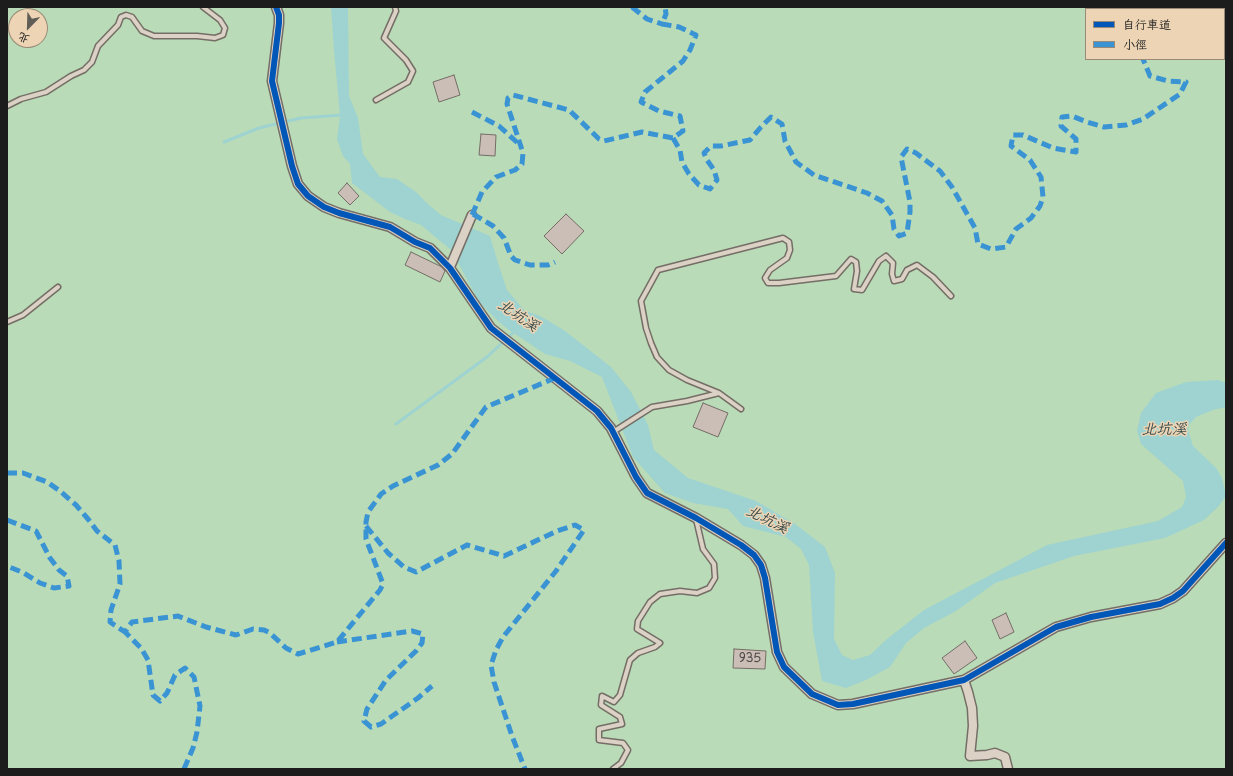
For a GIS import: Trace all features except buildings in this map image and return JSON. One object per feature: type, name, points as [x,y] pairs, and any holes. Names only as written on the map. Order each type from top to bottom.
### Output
[{"type":"street","points":[[276,7],[279,15],[279,23],[272,81],[292,166],[298,184],[308,196],[324,207],[339,213],[390,227],[415,242],[430,248],[450,268],[491,328],[597,411],[613,432],[646,493],[696,518],[741,545],[754,555],[761,565],[766,578],[776,652],[784,667],[812,694],[838,706],[964,680],[1056,627],[1091,617],[1160,604],[1173,598],[1183,591],[1226,543]]},
{"type":"street","points":[[450,267],[472,215]]},
{"type":"street","points":[[964,680],[972,708],[973,726],[970,756],[995,753],[1005,757],[1008,769]]},
{"type":"lane","points":[[7,106],[20,98],[46,92],[71,76],[84,70],[92,62],[98,46],[118,25],[121,17],[126,15],[132,17],[142,31],[154,36],[197,36],[215,38],[223,35],[226,28],[220,20],[203,7]]},
{"type":"lane","points":[[376,100],[408,82],[413,71],[406,60],[384,38],[396,11],[395,7]]},
{"type":"lane","points":[[741,409],[719,393],[686,380],[669,370],[657,357],[646,328],[641,301],[658,270],[783,238],[789,242],[790,250],[787,258],[770,270],[765,278],[768,283],[836,276],[851,259],[856,262],[857,271],[854,289],[862,290],[879,261],[886,256],[893,263],[892,274],[894,281],[902,279],[907,270],[917,265],[951,296]]},
{"type":"lane","points":[[7,322],[24,315],[58,287]]},
{"type":"lane","points":[[613,432],[652,407],[687,402],[719,393]]},
{"type":"lane","points":[[613,769],[621,763],[628,750],[623,743],[599,740],[599,729],[622,724],[620,716],[601,705],[602,696],[614,702],[620,695],[630,660],[638,653],[655,647],[660,643],[637,628],[638,620],[650,602],[660,594],[680,591],[697,593],[708,588],[715,578],[714,564],[703,548],[696,518]]},
{"type":"green space","points":[[7,7],[1226,7],[1226,769],[7,769]]},
{"type":"water","name":"北坑溪","points":[[331,7],[348,7],[349,96],[358,118],[363,154],[380,177],[397,179],[416,192],[441,215],[490,236],[507,290],[524,310],[542,317],[565,331],[611,367],[631,392],[648,425],[654,450],[688,478],[756,501],[795,524],[825,547],[835,573],[834,639],[842,655],[853,660],[870,655],[887,639],[924,610],[1047,545],[1158,521],[1182,507],[1186,497],[1183,481],[1141,444],[1137,431],[1141,413],[1156,393],[1186,382],[1218,380],[1226,383],[1226,407],[1213,410],[1196,417],[1188,426],[1193,446],[1216,468],[1222,478],[1226,496],[1218,507],[1204,520],[1165,538],[1074,556],[995,583],[956,611],[924,628],[906,643],[890,667],[866,680],[846,688],[822,681],[813,632],[809,565],[801,549],[786,537],[743,526],[728,509],[693,503],[665,493],[633,457],[602,377],[570,361],[545,354],[509,330],[480,303],[451,250],[421,225],[390,212],[352,183],[350,164],[343,156],[337,139],[340,116]]},
{"type":"waterway","points":[[224,142],[259,128],[301,118],[342,115]]},
{"type":"waterway","points":[[396,424],[487,357],[516,330]]},
{"type":"marked path","points":[[632,7],[647,19],[662,24]]},
{"type":"marked path","points":[[472,215],[482,192],[496,177],[515,170],[522,164],[523,153],[507,104],[508,98],[513,95],[569,110],[599,139],[604,141],[642,132],[673,138],[683,131],[680,116],[659,111],[641,102],[645,92],[683,61],[690,50],[696,35],[679,27],[662,24],[666,14],[665,7]]},
{"type":"marked path","points":[[673,138],[680,150],[682,162],[689,174],[699,185],[710,189],[717,180],[714,170],[704,153],[711,146],[721,146],[750,140],[771,117],[782,124],[785,141],[796,162],[814,175],[867,193],[882,201],[892,215],[894,229],[899,236],[907,233],[910,212],[910,202],[901,157],[907,149],[916,153],[940,171],[952,187],[975,228],[978,244],[991,249],[1006,247],[1016,229],[1031,218],[1040,206],[1043,197],[1041,177],[1030,160],[1011,146],[1013,135],[1023,135],[1053,148],[1076,152],[1076,139],[1061,126],[1062,117],[1072,116],[1104,127],[1126,125],[1143,119],[1180,94],[1186,82],[1168,81],[1150,76],[1143,60]]},
{"type":"marked path","points":[[472,112],[499,126],[520,145]]},
{"type":"marked path","points":[[473,214],[493,226],[504,238],[511,256],[515,260],[530,265],[548,265],[555,262]]},
{"type":"marked path","points":[[184,769],[193,748],[197,732],[200,706],[194,677],[185,668],[175,675],[167,693],[160,701],[153,695],[148,660],[141,648],[125,632],[132,622],[178,616],[206,627],[236,635],[253,629],[264,630],[270,633],[286,648],[298,654],[337,642],[380,590],[383,584],[366,539],[366,522],[368,512],[381,494],[393,486],[438,465],[452,454],[486,407],[555,378]]},
{"type":"marked path","points":[[7,473],[23,473],[47,482],[76,505],[97,531],[115,545],[119,561],[120,584],[111,610],[110,622],[125,632]]},
{"type":"marked path","points":[[7,520],[36,531],[50,558],[59,570],[67,576],[69,586],[54,588],[40,583],[24,573],[7,566]]},
{"type":"marked path","points":[[366,526],[388,553],[404,567],[416,572],[467,545],[504,556],[557,531],[575,525],[584,530],[556,571],[503,637],[496,650],[491,665],[494,682],[525,769]]},
{"type":"marked path","points":[[337,642],[412,631],[423,634],[422,643],[416,651],[386,680],[367,709],[364,721],[371,727],[381,724],[418,698],[432,686]]},
{"type":"cycle path","points":[[276,7],[279,15],[279,23],[272,81],[292,166],[298,184],[308,196],[324,207],[339,213],[390,227],[415,242],[430,248],[450,268],[491,328],[597,411],[611,428],[636,477],[647,493],[696,518],[741,545],[754,555],[761,565],[765,578],[777,652],[784,667],[812,694],[838,705],[853,704],[964,680],[1056,627],[1091,617],[1160,604],[1173,598],[1183,591],[1226,543]]}]
